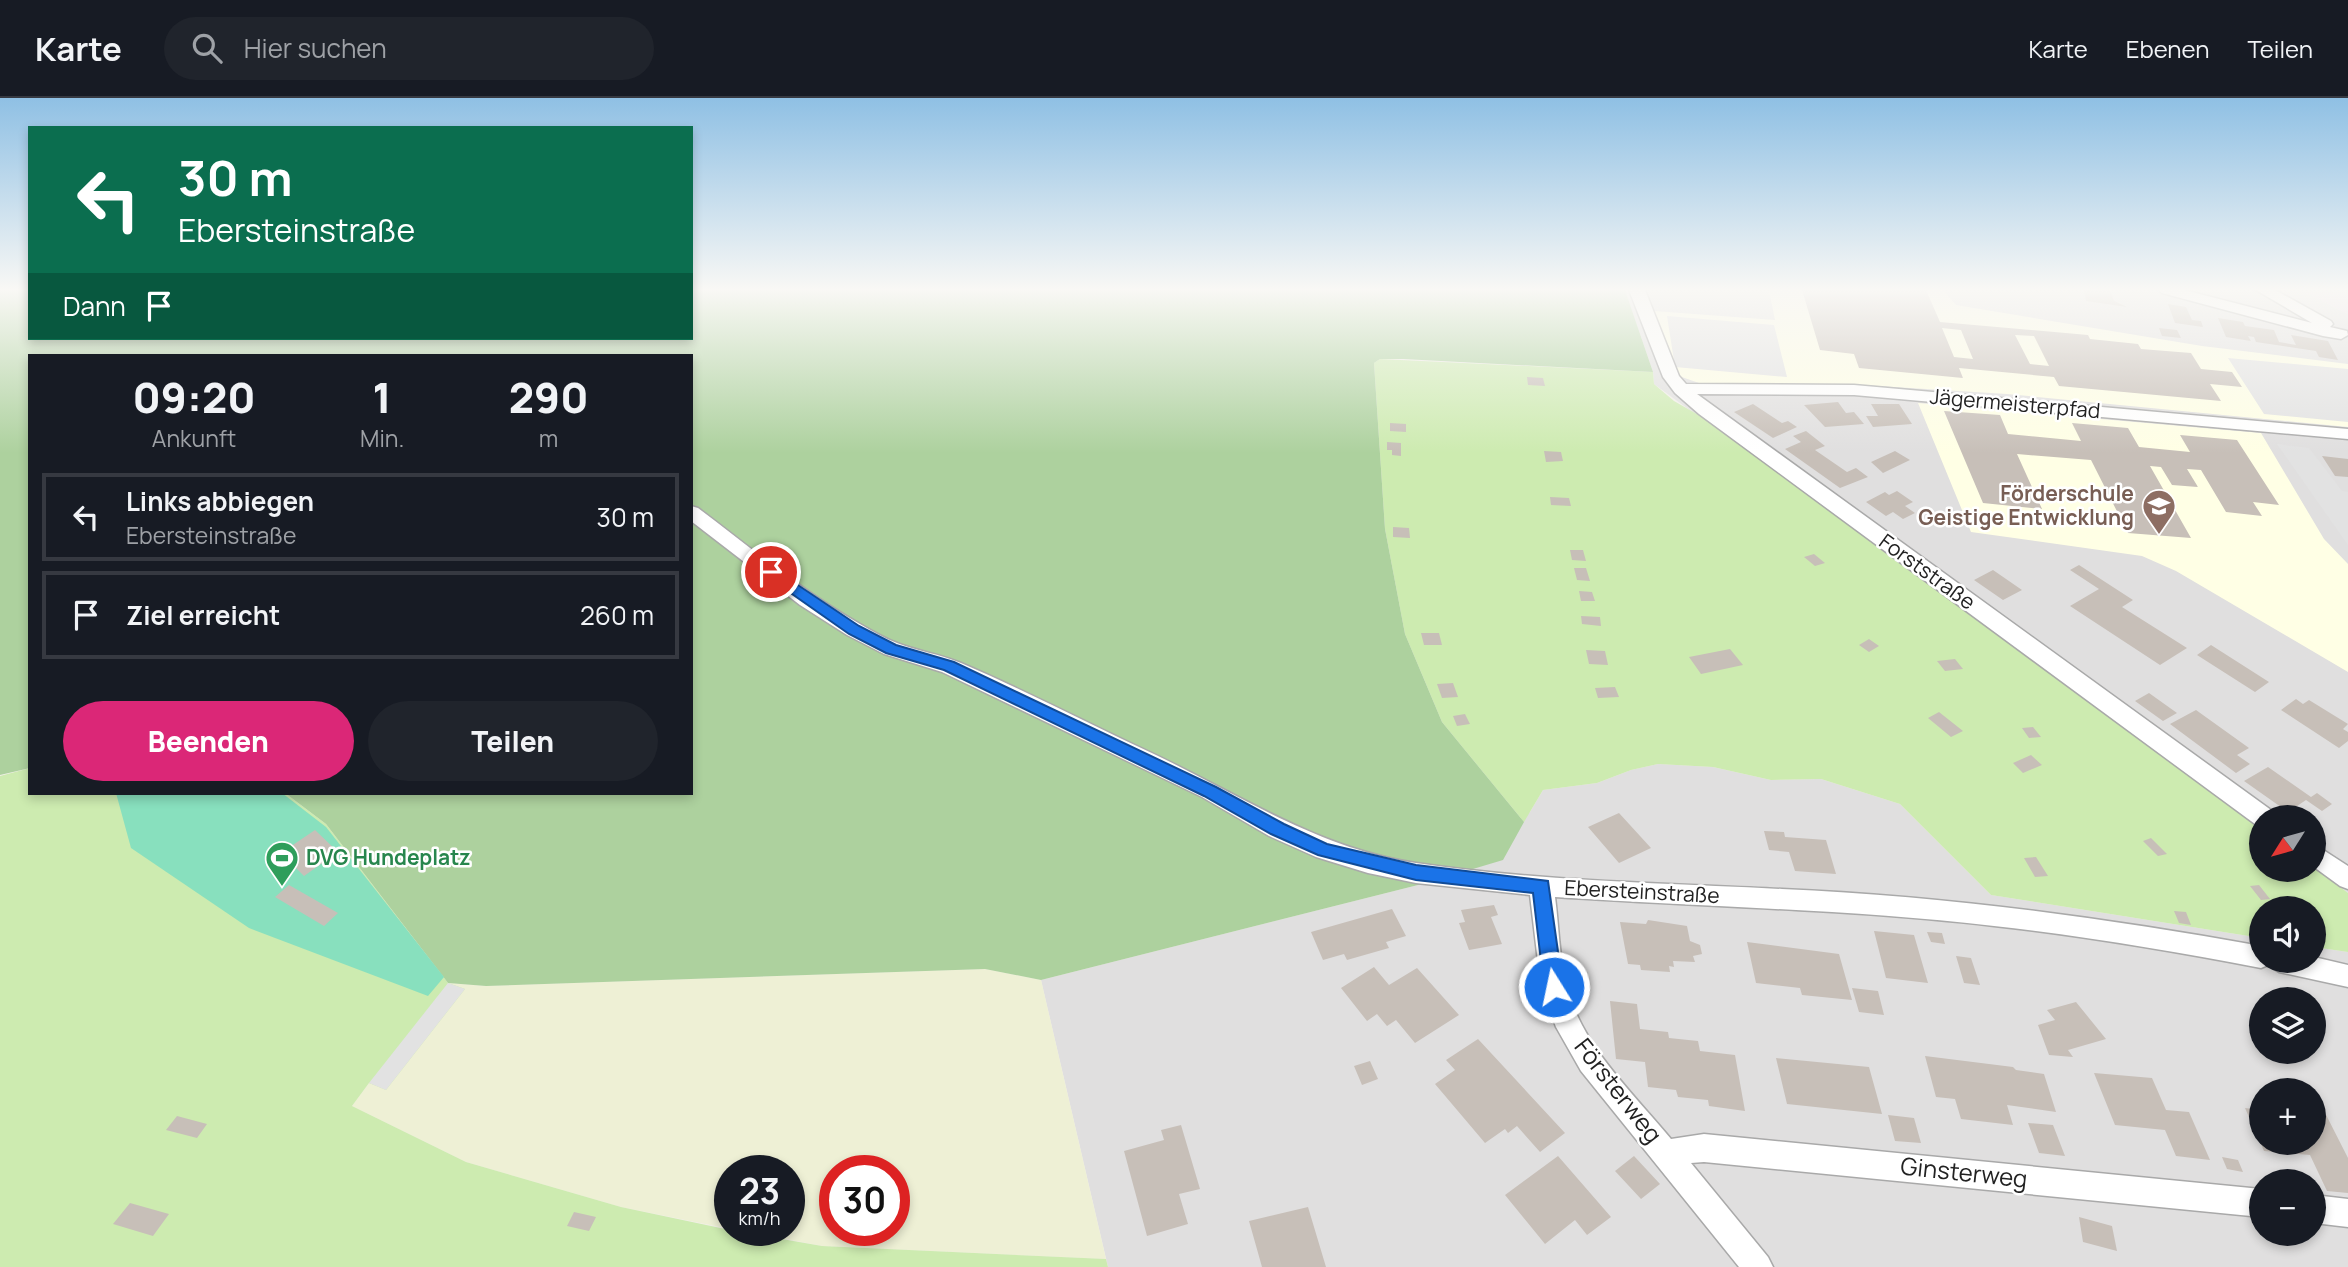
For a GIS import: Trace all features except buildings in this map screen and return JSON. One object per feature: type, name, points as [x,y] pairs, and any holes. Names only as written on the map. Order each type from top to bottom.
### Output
[{"type":"street","name":"Forststraße","points":[[1657,345],[1664,364],[1681,389],[1705,410],[2249,807]]},
{"type":"street","name":"Jägermeisterpfad","points":[[1681,389],[1854,390],[2348,434]]},
{"type":"street","name":"Ebersteinstraße","points":[[693,514],[807,600],[854,630],[891,649],[949,666],[1210,791],[1277,829],[1324,850],[1416,873],[1541,886],[1706,897],[1783,899],[1992,915],[2133,933],[2249,955]]},
{"type":"street","points":[[2326,861],[2346,872]]},
{"type":"street","name":"Försterweg","points":[[1541,886],[1554,987],[1566,1019],[1590,1062],[1758,1267]]},
{"type":"street","points":[[2326,971],[2348,976]]},
{"type":"street","name":"Ginsterweg","points":[[1667,1153],[1704,1148],[2249,1202]]},
{"type":"street","points":[[2326,1210],[2348,1213]]},
{"type":"shaded area","points":[[1644,345],[2348,345],[2348,893],[2326,876],[2326,805],[2249,805],[2249,820],[1654,384]]},
{"type":"shaded area","points":[[1664,345],[2193,345],[2348,364],[2348,427],[2007,394],[1862,385],[1699,383],[1673,374]]},
{"type":"shaded area","points":[[1671,345],[1779,345],[1787,377],[1675,367]]},
{"type":"shaded area","points":[[2228,358],[2348,369],[2348,422],[2264,414]]},
{"type":"shaded area","name":"Förderschule Geistige Entwicklung","points":[[1918,403],[2261,433],[2324,539],[2348,564],[2348,672],[2176,571],[2142,556],[1971,532]]},
{"type":"shaded area","points":[[2277,444],[2309,448],[2342,491],[2348,492],[2348,545]]},
{"type":"shaded area","points":[[1658,764],[1713,767],[1771,780],[1821,779],[1900,804],[1991,895],[2249,936],[2249,973],[2326,973],[2326,949],[2348,952],[2348,1267],[1108,1267],[1041,980],[1426,883],[1530,812],[1543,790],[1597,783],[1631,770]]},
{"type":"shaded area","points":[[985,969],[1041,980],[1106,1259],[822,1246],[910,1246],[910,1155],[819,1155],[819,1245],[805,1243],[805,1155],[714,1155],[714,1226],[621,1207],[466,1162],[352,1106],[369,1083],[464,989],[448,983],[486,986]]},
{"type":"shaded area","points":[[448,983],[465,989],[386,1090],[369,1083]]},
{"type":"green space","points":[[0,345],[1644,345],[1653,372],[1403,359],[1380,359],[1374,363],[1385,529],[1405,634],[1442,722],[1524,822],[1503,860],[1426,883],[1041,980],[985,969],[486,986],[448,983],[326,824],[288,795],[693,795],[693,354],[28,354],[28,768],[0,775]]},
{"type":"green space","points":[[1380,359],[1653,372],[1654,384],[1674,401],[1702,417],[2249,820],[2249,882],[2326,882],[2326,876],[2348,893],[2348,952],[2326,949],[2326,896],[2249,896],[2249,936],[1991,895],[1900,804],[1821,779],[1771,780],[1713,767],[1658,764],[1631,770],[1597,783],[1543,790],[1524,822],[1442,722],[1405,634],[1385,529],[1374,363]]},
{"type":"green space","points":[[28,769],[28,795],[288,795],[326,824],[448,983],[465,989],[386,1090],[369,1083],[352,1106],[466,1162],[621,1207],[714,1227],[714,1246],[805,1246],[805,1243],[819,1246],[1106,1259],[1108,1267],[0,1267],[0,776]]},
{"type":"green space","name":"DVG Hundeplatz","points":[[117,795],[285,795],[326,827],[444,977],[428,996],[249,928],[131,848]]},
{"type":"place","name":"Förderschule Geistige Entwicklung","points":[[2159,536]]},
{"type":"place","name":"DVG Hundeplatz","points":[[282,888]]},
{"type":"route","points":[[771,572],[807,600],[854,630],[891,649],[949,666],[1210,791],[1277,829],[1324,850],[1416,873],[1541,886],[1554,987]]}]
